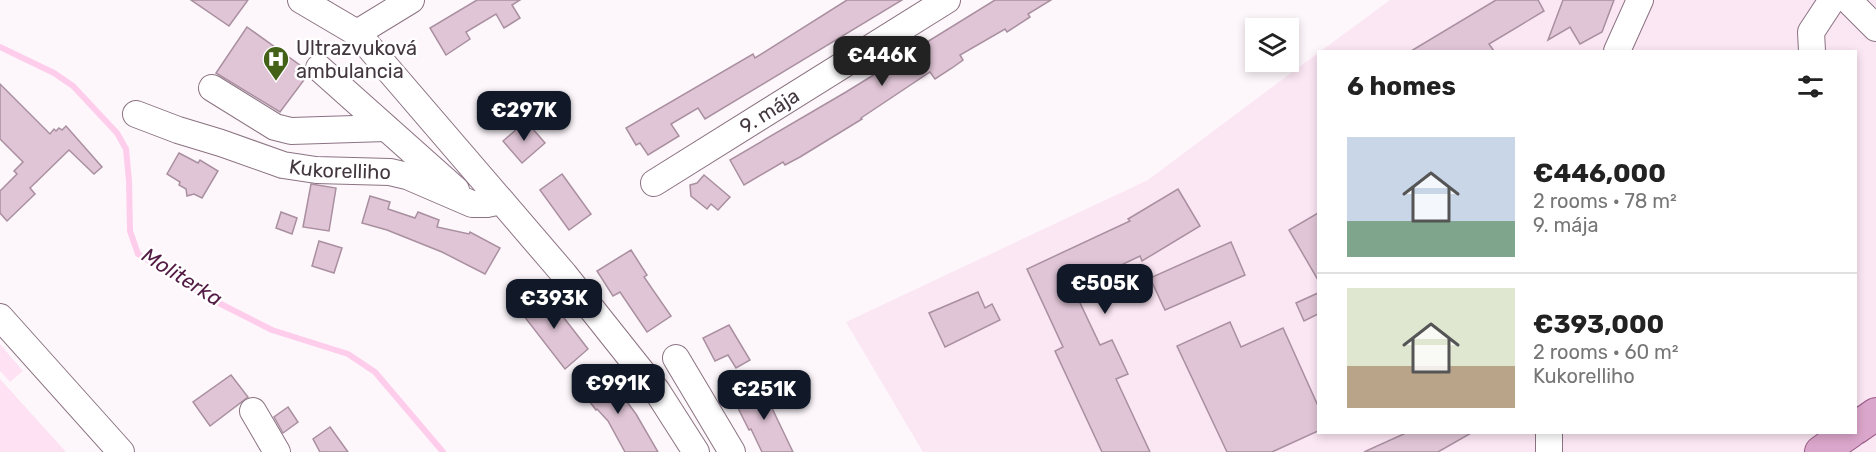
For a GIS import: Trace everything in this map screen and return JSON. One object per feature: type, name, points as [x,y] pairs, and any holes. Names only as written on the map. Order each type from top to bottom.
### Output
[{"type":"main road","points":[[1857,427],[1876,414]]},
{"type":"main road","points":[[1821,452],[1847,434]]},
{"type":"street","points":[[301,0],[357,33],[564,274],[650,382],[696,452]]},
{"type":"street","points":[[357,33],[411,0]]},
{"type":"street","name":"9. mája","points":[[654,183],[947,0]]},
{"type":"street","points":[[1617,50],[1640,0]]},
{"type":"street","points":[[1812,50],[1811,32],[1832,0]]},
{"type":"street","points":[[1848,0],[1876,28]]},
{"type":"street","points":[[319,69],[472,204]]},
{"type":"street","points":[[212,88],[275,128],[291,131],[386,128]]},
{"type":"street","name":"Kukorelliho","points":[[136,114],[296,168],[390,172],[407,176],[472,204],[501,201]]},
{"type":"street","points":[[0,317],[121,452]]},
{"type":"street","points":[[676,358],[732,452]]},
{"type":"street","points":[[253,411],[277,452]]},
{"type":"street","points":[[1549,434],[1549,452]]},
{"type":"shaded area","points":[[1390,0],[1876,0],[1876,452],[923,452],[846,322],[1148,180],[1293,72],[1299,72],[1299,67],[1317,54],[1317,434],[1857,434],[1857,50],[1322,50]]},
{"type":"shaded area","points":[[0,344],[23,371],[10,382],[0,371]]},
{"type":"shaded area","points":[[0,379],[66,452],[0,452]]},
{"type":"building","points":[[191,0],[248,0],[229,26]]},
{"type":"building","points":[[477,0],[520,0],[512,5],[520,18],[504,28],[496,14],[466,32],[470,39],[446,55],[430,28]]},
{"type":"building","points":[[847,0],[902,0],[705,119],[698,108],[671,124],[679,136],[648,155],[640,143],[636,145],[626,128],[753,54],[755,58]]},
{"type":"building","points":[[995,0],[1051,0],[1028,14],[1030,17],[1007,32],[1005,29],[960,55],[963,60],[935,79],[930,72],[862,119],[800,157],[785,165],[783,162],[744,185],[730,160]]},
{"type":"building","points":[[1496,0],[1538,0],[1544,11],[1489,44],[1493,50],[1413,50]]},
{"type":"building","points":[[1563,0],[1614,0],[1602,32],[1580,44],[1570,27],[1548,40]]},
{"type":"building","name":"Ultrazvuková ambulancia","points":[[247,27],[304,68],[307,76],[280,112],[216,73]]},
{"type":"building","points":[[0,84],[50,134],[54,129],[62,130],[66,126],[102,167],[94,174],[69,150],[30,188],[35,194],[7,221],[0,213],[0,191],[17,174],[14,171],[23,162],[0,139]]},
{"type":"building","points":[[526,121],[545,143],[522,163],[503,141]]},
{"type":"building","points":[[179,153],[198,163],[200,160],[218,171],[202,198],[194,194],[187,196],[186,189],[179,185],[180,182],[167,174]]},
{"type":"building","points":[[562,174],[591,214],[569,230],[540,190]]},
{"type":"building","points":[[704,175],[730,197],[718,210],[711,204],[707,209],[691,196],[690,185],[697,183]]},
{"type":"building","points":[[311,184],[336,188],[329,231],[303,227]]},
{"type":"building","points":[[1178,189],[1200,226],[1142,261],[1140,256],[1073,288],[1100,345],[1112,340],[1128,374],[1116,379],[1150,452],[1102,452],[1055,351],[1063,347],[1027,269],[1130,221],[1128,219]]},
{"type":"building","points":[[370,196],[390,202],[388,209],[415,218],[418,212],[439,220],[437,227],[469,234],[470,232],[500,248],[485,274],[442,252],[387,230],[362,223]]},
{"type":"building","points":[[281,212],[297,218],[292,234],[276,228]]},
{"type":"building","points":[[1317,214],[1317,278],[1289,230]]},
{"type":"building","points":[[319,241],[342,248],[334,273],[312,266]]},
{"type":"building","points":[[1231,242],[1245,275],[1165,310],[1150,278]]},
{"type":"building","points":[[631,250],[647,275],[644,277],[671,316],[647,332],[620,292],[613,296],[597,271]]},
{"type":"building","points":[[544,292],[588,349],[565,369],[520,311]]},
{"type":"building","points":[[978,292],[985,308],[992,304],[1000,320],[945,347],[929,313]]},
{"type":"building","points":[[1317,293],[1317,314],[1304,321],[1296,303]]},
{"type":"building","points":[[1230,322],[1241,347],[1283,328],[1317,404],[1317,431],[1272,452],[1227,452],[1177,346]]},
{"type":"building","points":[[729,325],[750,360],[736,368],[728,355],[715,361],[703,338]]},
{"type":"building","points":[[604,371],[636,414],[658,452],[625,452],[608,421],[580,389]]},
{"type":"building","points":[[231,375],[248,397],[210,426],[193,402]]},
{"type":"building","points":[[767,386],[775,402],[770,404],[793,452],[762,452],[735,402]]},
{"type":"building","points":[[288,407],[298,422],[283,433],[274,417]]},
{"type":"building","points":[[330,427],[348,452],[320,452],[313,439]]},
{"type":"building","points":[[1404,434],[1470,434],[1438,452],[1364,452]]},
{"type":"waterway","name":"Moliterka","points":[[0,47],[54,73],[73,86],[117,133],[126,149],[130,231],[138,254],[207,297],[272,330],[348,354],[375,372],[443,452]]},
{"type":"place","name":"Ultrazvuková ambulancia","points":[[276,82]]}]
